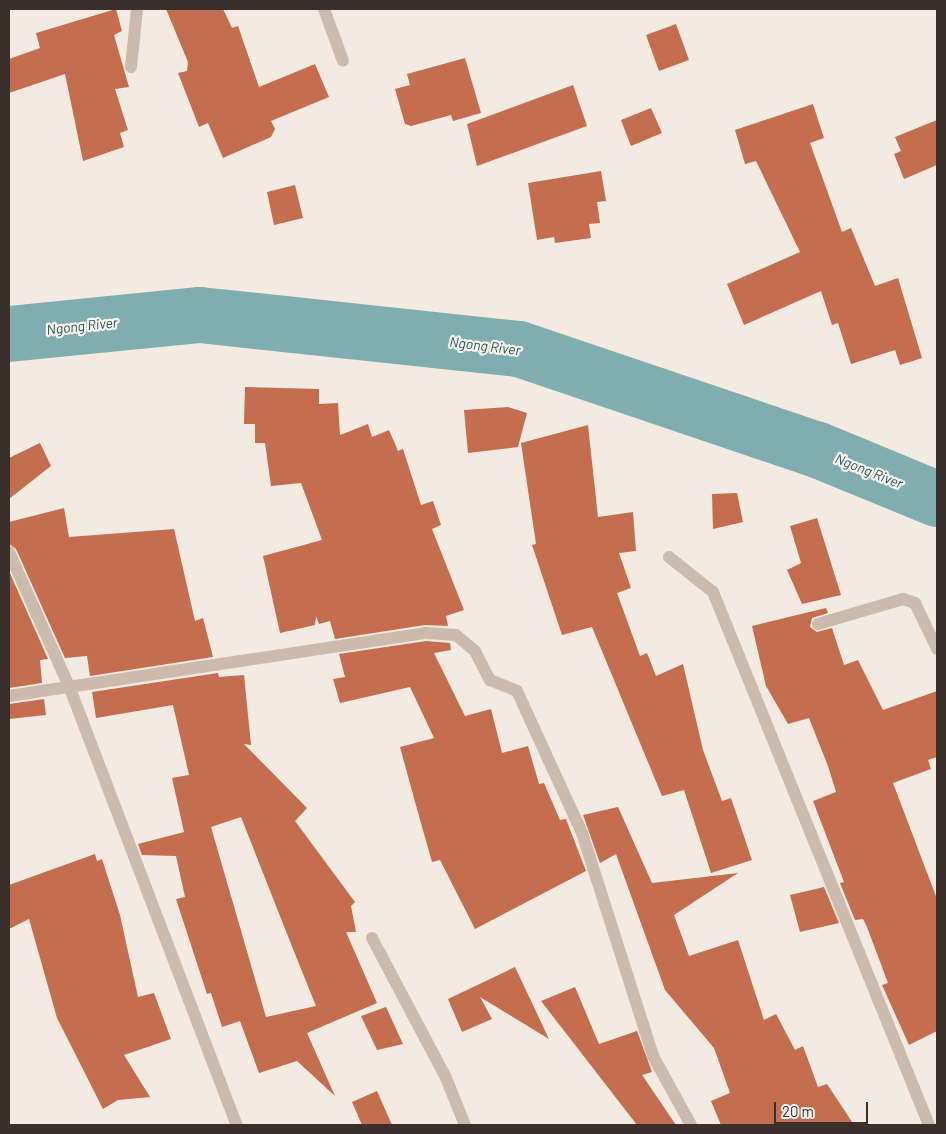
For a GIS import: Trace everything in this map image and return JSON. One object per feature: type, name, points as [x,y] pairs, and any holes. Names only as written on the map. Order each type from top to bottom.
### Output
[{"type":"street","points":[[130,67],[137,9]]},
{"type":"street","points":[[324,9],[342,61]]},
{"type":"street","points":[[9,552],[69,686],[237,1125]]},
{"type":"street","points":[[669,557],[713,592],[929,1125]]},
{"type":"street","points":[[818,624],[903,599],[916,603],[937,649]]},
{"type":"street","points":[[9,696],[426,634],[456,635],[475,652],[490,680],[517,691],[582,833],[654,1056],[691,1125]]},
{"type":"street","points":[[372,938],[446,1078],[465,1125]]},
{"type":"building","points":[[116,9],[122,31],[114,35],[129,87],[115,89],[128,130],[120,133],[124,147],[83,161],[65,74],[9,93],[9,59],[40,48],[36,33]]},
{"type":"building","points":[[166,9],[223,9],[232,28],[238,26],[259,87],[315,64],[329,97],[271,121],[275,129],[271,137],[223,158],[208,123],[199,127],[178,73],[187,71],[188,62]]},
{"type":"building","points":[[676,24],[689,60],[659,71],[646,35]]},
{"type":"building","points":[[465,58],[481,113],[453,121],[451,115],[411,126],[405,124],[395,89],[410,85],[407,74]]},
{"type":"building","points":[[573,85],[587,126],[477,166],[467,124]]},
{"type":"building","points":[[813,104],[824,138],[810,143],[842,232],[851,228],[875,286],[898,278],[922,358],[900,365],[895,350],[851,364],[838,323],[832,325],[821,291],[744,325],[727,284],[800,252],[756,161],[745,164],[735,130]]},
{"type":"building","points":[[651,108],[662,133],[631,146],[621,120]]},
{"type":"building","points":[[937,120],[937,165],[904,179],[894,154],[901,151],[895,137]]},
{"type":"building","points":[[601,171],[606,201],[597,202],[600,223],[589,224],[591,238],[555,243],[554,237],[537,240],[528,183]]},
{"type":"building","points":[[295,185],[303,218],[274,225],[267,192]]},
{"type":"building","points":[[245,387],[319,389],[319,404],[338,403],[340,435],[368,424],[372,437],[389,430],[398,451],[403,449],[421,505],[433,501],[441,525],[432,529],[464,610],[446,616],[448,626],[425,625],[335,639],[330,621],[319,624],[316,616],[315,625],[280,633],[263,556],[322,540],[301,483],[271,486],[265,443],[255,443],[255,424],[244,424]]},
{"type":"building","points":[[508,407],[527,413],[518,447],[468,453],[464,410]]},
{"type":"building","points":[[588,425],[598,517],[633,512],[636,551],[619,553],[631,588],[617,593],[640,656],[647,653],[656,676],[683,664],[703,750],[722,801],[731,798],[752,860],[711,873],[684,790],[662,796],[592,627],[562,635],[532,545],[536,544],[521,443]]},
{"type":"building","points":[[40,443],[51,466],[9,499],[9,458]]},
{"type":"building","points":[[737,493],[743,522],[713,529],[712,494]]},
{"type":"building","points":[[64,508],[69,537],[174,529],[195,621],[203,618],[213,657],[90,676],[87,656],[65,658],[16,549],[9,544],[9,522]]},
{"type":"building","points":[[817,518],[841,595],[802,604],[787,570],[801,563],[790,526]]},
{"type":"building","points":[[9,571],[48,659],[40,660],[42,683],[9,688]]},
{"type":"building","points":[[826,608],[828,613],[812,618],[810,627],[817,632],[832,628],[844,665],[858,660],[883,710],[937,691],[937,757],[928,760],[931,769],[893,783],[937,899],[937,1031],[909,1045],[882,985],[888,983],[867,927],[863,919],[855,920],[840,883],[844,882],[813,801],[836,792],[828,766],[809,718],[788,724],[766,686],[752,626]]},
{"type":"building","points":[[426,641],[450,643],[451,650],[434,653],[465,716],[491,709],[502,753],[528,746],[539,784],[544,783],[560,820],[566,819],[586,871],[475,929],[440,860],[432,862],[400,747],[434,738],[410,687],[340,703],[333,679],[345,677],[339,654]]},
{"type":"building","points":[[218,673],[219,677],[244,675],[251,745],[244,744],[307,808],[295,821],[355,902],[351,906],[356,932],[346,932],[377,1003],[307,1033],[335,1096],[297,1061],[259,1073],[240,1021],[222,1027],[211,993],[207,994],[176,899],[185,897],[176,856],[142,855],[138,844],[184,832],[172,778],[189,775],[173,705],[96,718],[92,692]],"holes":[[[241,817],[316,1006],[266,1017],[211,827]]]},
{"type":"building","points":[[44,699],[46,715],[9,719],[9,704]]},
{"type":"building","points":[[618,807],[652,883],[738,873],[674,915],[689,956],[738,940],[764,1020],[776,1014],[795,1050],[803,1046],[818,1087],[827,1084],[854,1125],[721,1125],[711,1101],[730,1093],[714,1048],[665,990],[616,854],[600,863],[583,815]]},
{"type":"building","points":[[95,854],[97,861],[102,859],[120,915],[138,997],[154,993],[171,1039],[124,1055],[150,1097],[118,1100],[103,1109],[57,1018],[29,919],[9,929],[9,885]]},
{"type":"building","points":[[824,887],[839,923],[800,932],[790,895]]},
{"type":"building","points":[[515,967],[549,1039],[480,997],[492,1019],[462,1032],[448,999]]},
{"type":"building","points":[[575,987],[599,1044],[637,1031],[652,1072],[642,1075],[676,1125],[637,1125],[541,1001]]},
{"type":"building","points":[[386,1007],[403,1044],[377,1050],[361,1016]]},
{"type":"building","points":[[377,1091],[392,1125],[362,1125],[352,1102]]},
{"type":"waterway","name":"Ngong River","points":[[9,334],[200,315],[519,349],[818,450],[937,499]]}]
